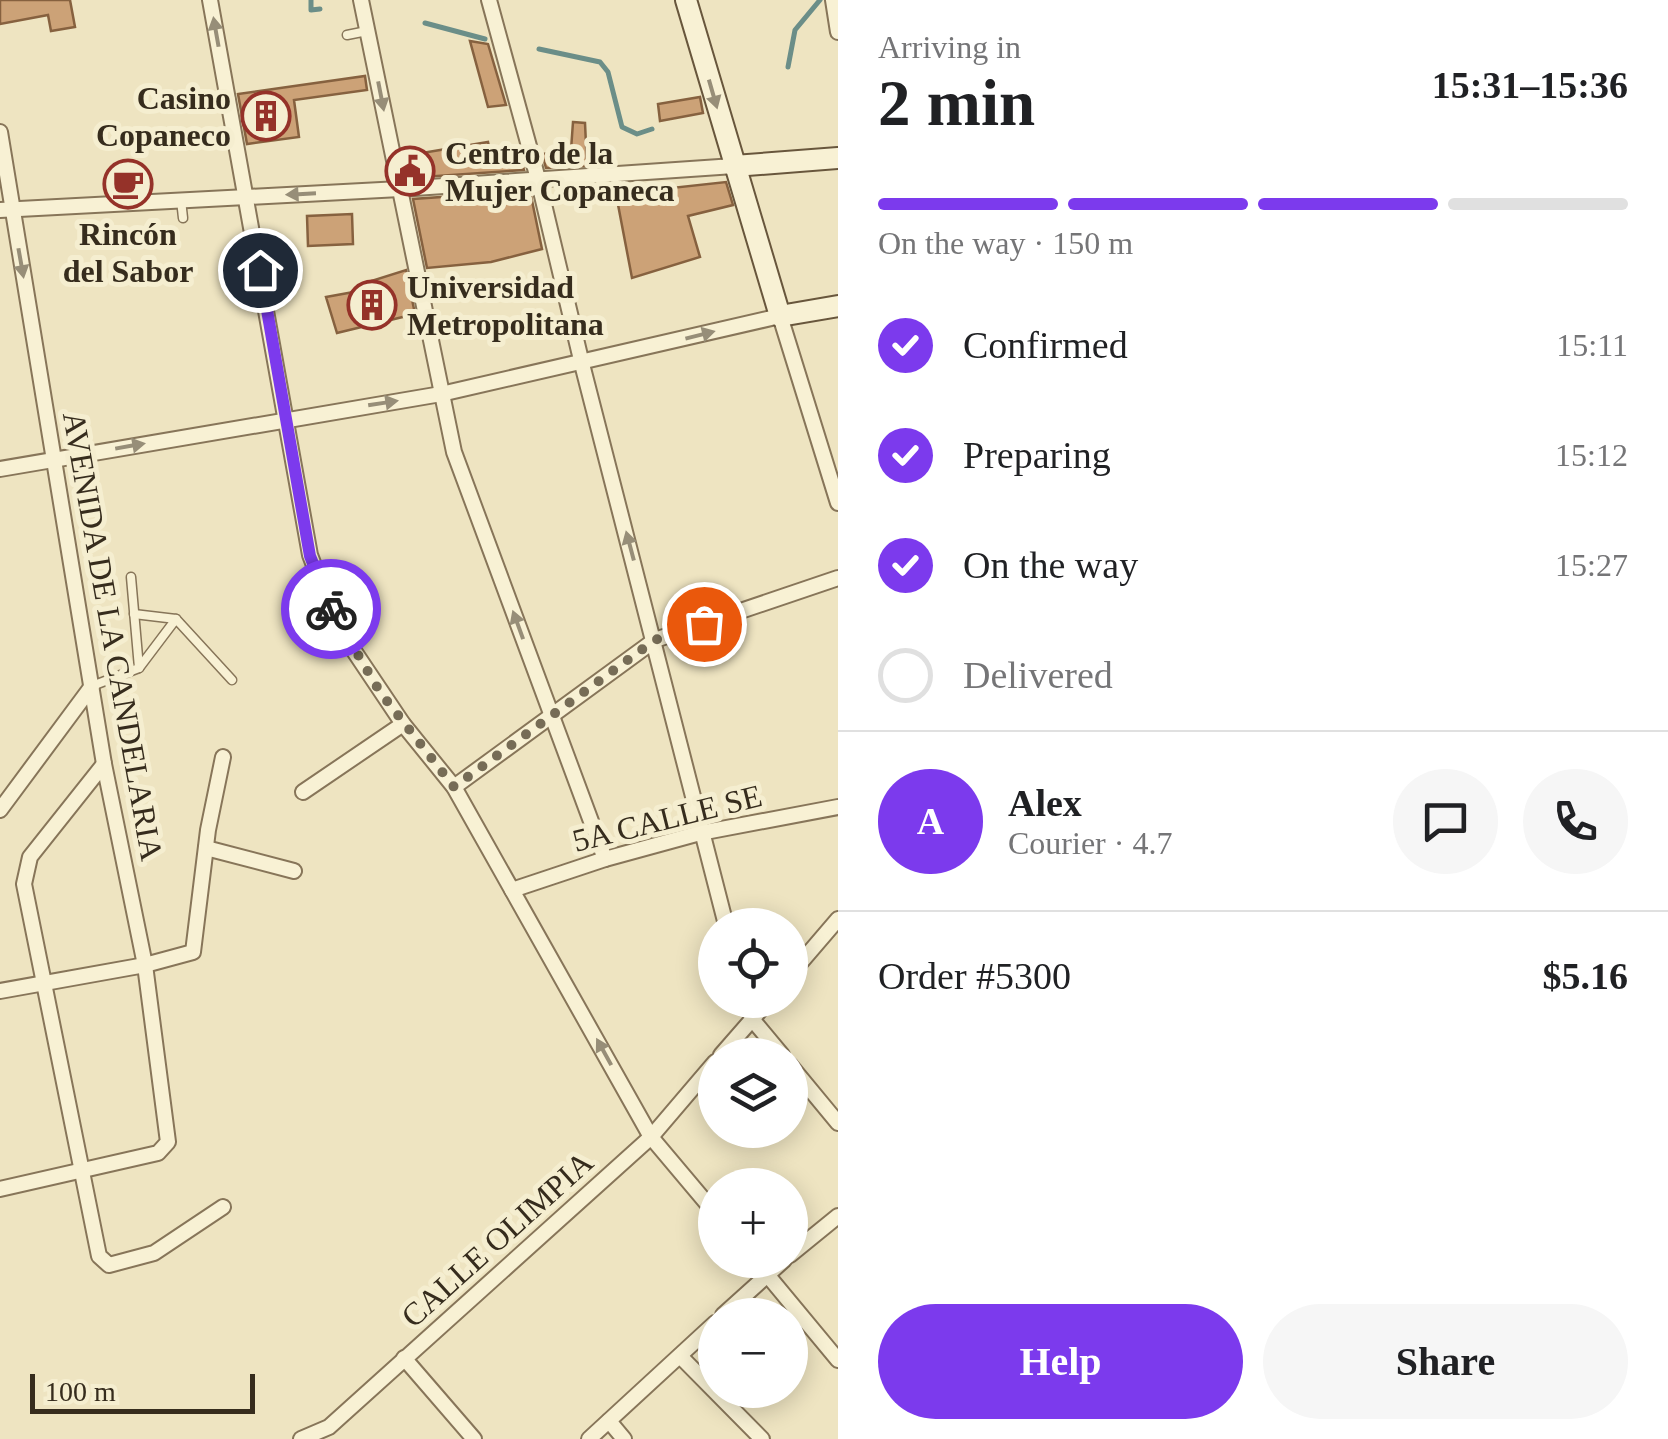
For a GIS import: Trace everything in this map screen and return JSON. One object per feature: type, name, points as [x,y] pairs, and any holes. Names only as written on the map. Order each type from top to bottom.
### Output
[{"type":"street","points":[[210,0],[246,197],[252,271],[318,581],[350,645],[403,724],[454,787],[650,1137],[698,1193]]},
{"type":"street","points":[[362,0],[454,452],[605,859]]},
{"type":"street","points":[[489,0],[538,179],[721,908]]},
{"type":"street","points":[[686,0],[838,503]]},
{"type":"street","points":[[833,2],[838,32]]},
{"type":"street","name":"AVENIDA DE LA CANDELARIA","points":[[0,132],[6,209],[55,459],[104,764],[145,965],[168,1142],[164,1149],[82,1169]]},
{"type":"street","points":[[6,209],[400,189],[838,158]]},
{"type":"street","points":[[0,469],[441,394],[838,306]]},
{"type":"street","points":[[454,787],[655,640],[838,578]]},
{"type":"street","points":[[0,810],[92,686]]},
{"type":"street","points":[[303,792],[403,724]]},
{"type":"street","points":[[0,991],[145,965],[194,952],[222,756]]},
{"type":"street","points":[[104,764],[30,856],[24,884],[98,1256],[109,1265],[154,1252],[224,1207]]},
{"type":"street","name":"5A CALLE SE","points":[[512,890],[700,833],[838,807]]},
{"type":"street","points":[[206,848],[294,872]]},
{"type":"street","points":[[808,954],[838,918]]},
{"type":"street","points":[[736,1038],[752,1019],[768,1038]]},
{"type":"street","name":"CALLE OLIMPIA","points":[[301,1439],[329,1433],[404,1358],[650,1137],[698,1082]]},
{"type":"street","points":[[808,1087],[838,1123]]},
{"type":"street","points":[[0,1188],[82,1169]]},
{"type":"street","points":[[808,1240],[838,1216]]},
{"type":"street","points":[[741,1298],[762,1278]]},
{"type":"street","points":[[769,1278],[838,1360]]},
{"type":"street","points":[[589,1439],[698,1339]]},
{"type":"street","points":[[680,1356],[762,1439]]},
{"type":"street","points":[[404,1358],[474,1439]]},
{"type":"street","points":[[609,1421],[624,1439]]},
{"type":"lane","points":[[347,35],[368,31]]},
{"type":"lane","points":[[181,200],[183,218]]},
{"type":"lane","points":[[131,577],[139,668]]},
{"type":"lane","points":[[134,614],[176,619],[232,680]]},
{"type":"lane","points":[[92,686],[139,668],[176,619]]},
{"type":"building","points":[[0,0],[70,0],[75,27],[51,31],[48,15],[0,24]]},
{"type":"building","points":[[470,41],[488,44],[506,105],[488,107]]},
{"type":"building","name":"Casino Copaneco","points":[[365,76],[367,90],[294,100],[299,137],[247,144],[238,94]]},
{"type":"building","points":[[700,97],[703,113],[660,121],[658,104]]},
{"type":"building","points":[[573,122],[585,123],[587,166],[546,168],[542,154],[571,150]]},
{"type":"building","points":[[488,142],[491,156],[518,148],[524,170],[408,178],[404,156]]},
{"type":"building","points":[[726,182],[733,205],[688,216],[700,257],[632,278],[616,194]]},
{"type":"building","points":[[530,191],[542,249],[491,262],[427,268],[413,199]]},
{"type":"building","points":[[352,214],[353,244],[308,246],[307,216]]},
{"type":"building","name":"Universidad Metropolitana","points":[[406,270],[415,314],[337,333],[326,297],[370,289],[368,282]]},
{"type":"waterway","points":[[311,0],[311,10],[320,9]]},
{"type":"waterway","points":[[788,67],[795,30],[820,0]]},
{"type":"waterway","points":[[425,23],[485,39]]},
{"type":"waterway","points":[[539,49],[600,62],[608,72],[622,127],[637,134],[652,129]]},
{"type":"way so far","points":[[331,609],[380,692],[454,787],[655,640],[704,624]]},
{"type":"place","name":"Casino Copaneco","points":[[266,116]]},
{"type":"place","name":"Centro de la Mujer Copaneca","points":[[410,171]]},
{"type":"place","name":"Rincón del Sabor","points":[[128,184]]},
{"type":"place","name":"Universidad Metropolitana","points":[[372,305]]},
{"type":"route","points":[[260,270],[310,556],[331,609]]}]
